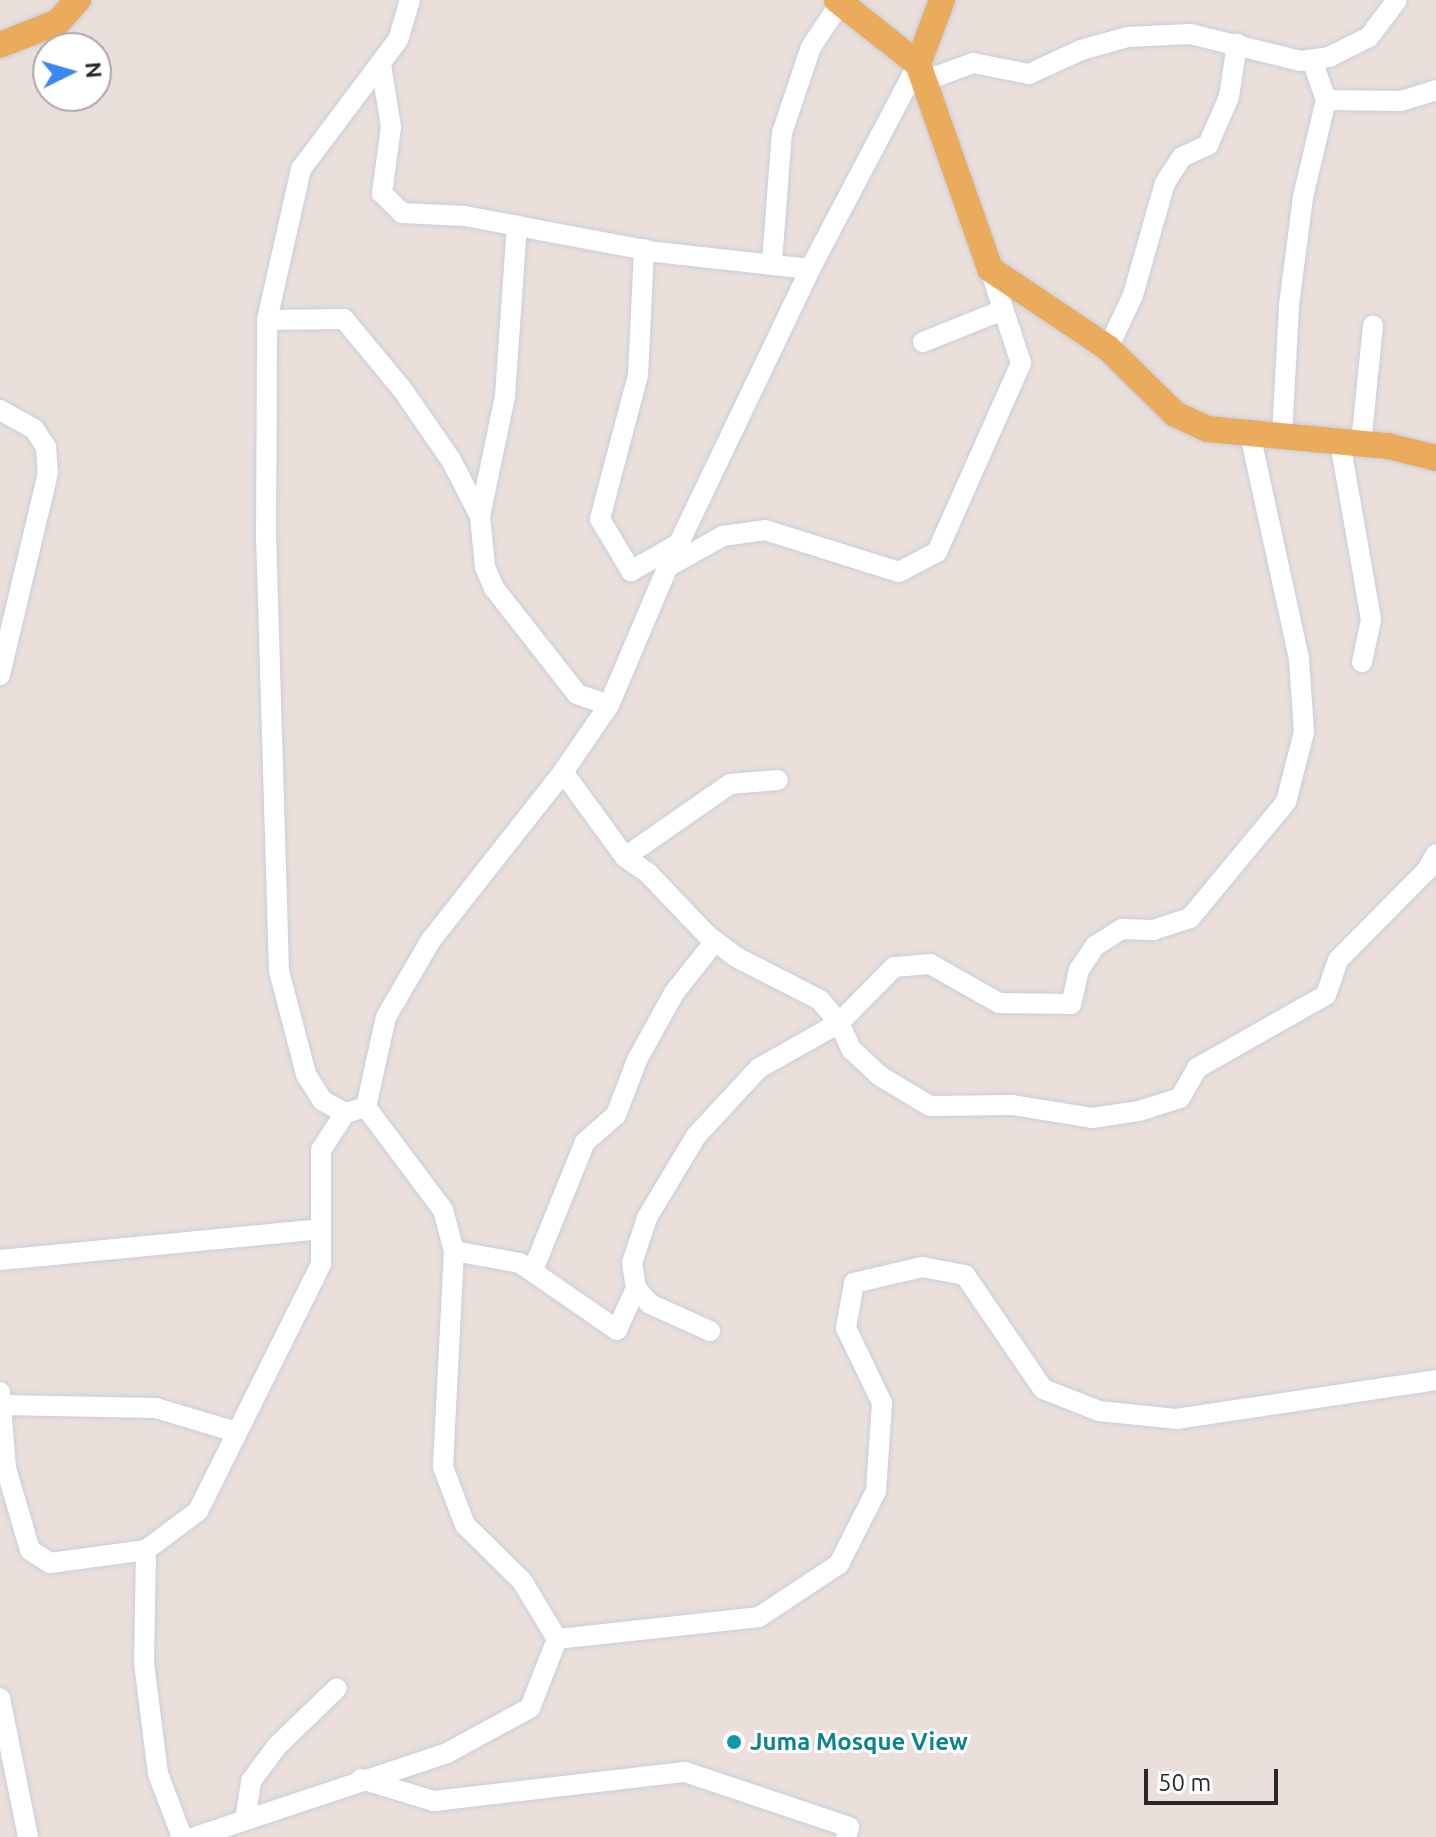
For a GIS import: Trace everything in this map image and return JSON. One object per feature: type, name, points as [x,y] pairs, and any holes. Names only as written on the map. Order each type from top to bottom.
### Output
[{"type":"main road","points":[[0,45],[58,22],[78,0]]},
{"type":"main road","points":[[921,72],[942,0]]},
{"type":"main road","points":[[839,1],[921,72],[990,269],[1108,348],[1190,424],[1250,434],[1350,443],[1436,458]]},
{"type":"street","points":[[345,1113],[322,1100],[306,1074],[279,971],[266,539],[267,320],[301,169],[398,40],[410,0]]},
{"type":"street","points":[[557,1639],[522,1581],[465,1525],[443,1467],[454,1251],[443,1210],[366,1107],[386,1017],[431,940],[563,772],[609,705],[668,566],[683,541],[810,269],[921,72],[973,63],[1029,74],[1081,50],[1128,37],[1190,34],[1312,60],[1369,37],[1397,0]]},
{"type":"street","points":[[772,262],[782,133],[811,47],[839,1]]},
{"type":"street","points":[[1108,348],[1133,295],[1165,183],[1182,157],[1208,145],[1229,97],[1237,44]]},
{"type":"street","points":[[1282,436],[1291,290],[1303,197],[1326,100],[1312,60]]},
{"type":"street","points":[[381,65],[391,127],[382,193],[402,213],[465,216],[644,249],[772,262],[810,269]]},
{"type":"street","points":[[1326,100],[1401,101],[1436,90]]},
{"type":"street","points":[[517,225],[505,396],[480,516],[485,567],[494,588],[577,694],[609,705]]},
{"type":"street","points":[[644,249],[638,375],[600,519],[631,571],[683,541]]},
{"type":"street","points":[[668,566],[723,536],[765,530],[899,572],[937,552],[1021,363],[990,269]]},
{"type":"street","points":[[923,342],[1003,310]]},
{"type":"street","points":[[267,320],[344,319],[402,389],[451,460],[480,516]]},
{"type":"street","points":[[1362,662],[1371,620],[1350,443],[1373,326]]},
{"type":"street","points":[[0,410],[34,429],[46,447],[48,473],[0,675]]},
{"type":"street","points":[[710,1331],[650,1304],[636,1288],[632,1263],[647,1218],[696,1136],[759,1068],[839,1023],[894,967],[930,964],[999,1003],[1071,1004],[1079,970],[1095,946],[1122,929],[1154,930],[1190,918],[1286,802],[1304,732],[1299,659],[1250,434]]},
{"type":"street","points":[[563,772],[625,857],[715,941],[820,1000],[839,1023],[851,1049],[880,1076],[930,1106],[1012,1105],[1092,1118],[1139,1111],[1180,1098],[1197,1068],[1326,995],[1338,960],[1418,881],[1436,854]]},
{"type":"street","points":[[625,857],[730,784],[778,780]]},
{"type":"street","points":[[533,1270],[585,1142],[616,1115],[637,1060],[674,993],[715,941]]},
{"type":"street","points":[[0,1392],[6,1468],[30,1550],[50,1563],[146,1550],[198,1511],[321,1264],[321,1150],[345,1113],[366,1107]]},
{"type":"street","points":[[0,1260],[321,1229]]},
{"type":"street","points":[[454,1251],[533,1270],[617,1330],[636,1288]]},
{"type":"street","points":[[557,1639],[759,1617],[839,1564],[876,1491],[882,1403],[846,1328],[854,1283],[922,1267],[965,1275],[1043,1389],[1099,1411],[1176,1419],[1436,1380]]},
{"type":"street","points":[[1,1405],[156,1408],[236,1432]]},
{"type":"street","points":[[146,1550],[146,1679],[158,1774],[182,1837]]},
{"type":"street","points":[[195,1837],[361,1779],[447,1753],[530,1708],[557,1639]]},
{"type":"street","points":[[245,1820],[251,1781],[277,1746],[337,1688]]},
{"type":"street","points":[[0,1698],[28,1837]]},
{"type":"street","points":[[361,1779],[434,1801],[685,1772],[849,1827],[846,1837]]},
{"type":"place","name":"Juma Mosque View","points":[[734,1742]]}]
